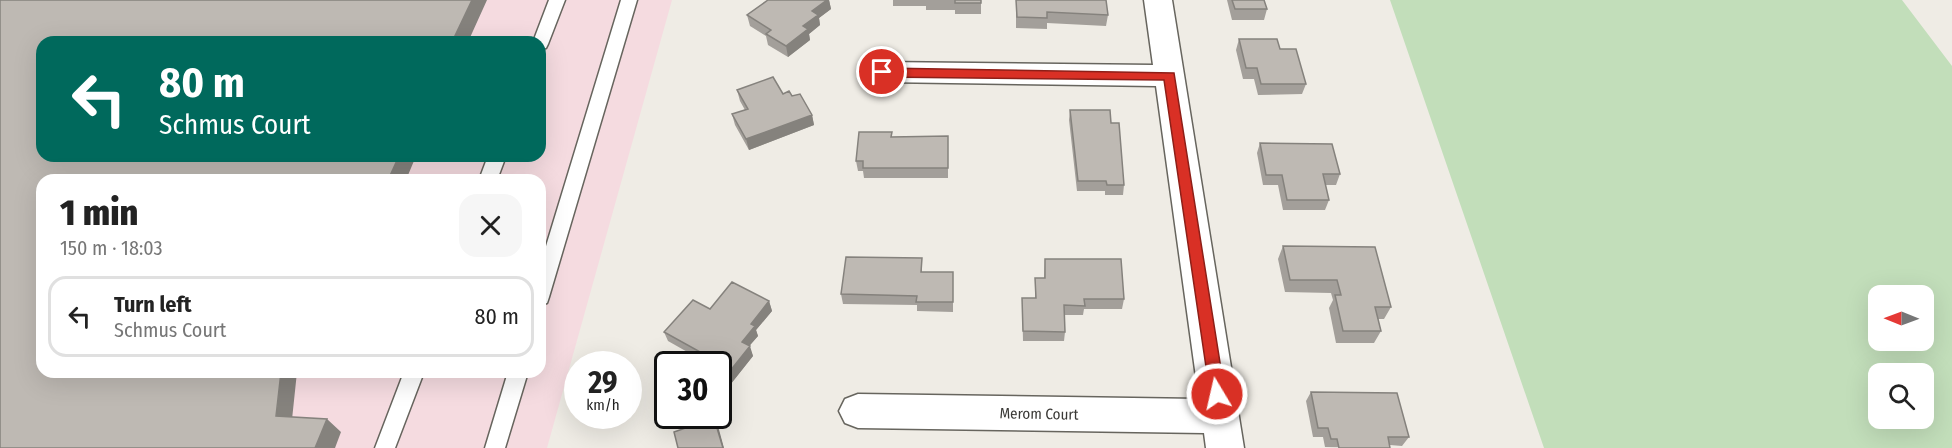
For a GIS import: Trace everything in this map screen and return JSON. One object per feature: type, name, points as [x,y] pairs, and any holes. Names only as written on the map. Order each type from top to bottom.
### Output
[{"type":"street","points":[[1158,0],[1223,432]]},
{"type":"street","points":[[882,72],[1170,76]]},
{"type":"street","name":"Merom Court","points":[[858,411],[1223,432]]},
{"type":"lane","points":[[543,36],[557,0]]},
{"type":"lane","points":[[546,277],[629,0]]},
{"type":"lane","points":[[385,448],[412,378]]},
{"type":"lane","points":[[495,448],[516,378]]},
{"type":"shaded area","points":[[0,0],[672,0],[574,351],[564,351],[564,387],[547,448],[0,448]]},
{"type":"green space","points":[[1390,0],[1902,0],[1952,66],[1952,448],[1544,448]]},
{"type":"building","points":[[0,0],[472,0],[455,36],[36,36],[36,162],[396,162],[391,174],[36,174],[36,378],[280,378],[276,416],[327,419],[315,448],[0,448]]},
{"type":"building","points":[[768,0],[827,0],[812,11],[818,15],[803,26],[808,29],[786,46],[766,34],[771,30],[747,15]]},
{"type":"building","points":[[955,0],[981,0],[981,3],[955,3]]},
{"type":"building","points":[[1016,0],[1106,0],[1108,15],[1047,12],[1047,18],[1017,17]]},
{"type":"building","points":[[1232,0],[1264,0],[1267,9],[1235,9]]},
{"type":"building","points":[[1239,39],[1277,39],[1280,49],[1296,49],[1306,84],[1261,84],[1257,68],[1246,68]]},
{"type":"building","points":[[773,77],[783,94],[789,91],[792,96],[800,94],[812,115],[746,139],[732,114],[748,109],[737,90]]},
{"type":"building","points":[[1070,110],[1110,110],[1111,123],[1119,123],[1124,185],[1107,185],[1106,181],[1078,181]]},
{"type":"building","points":[[859,132],[892,132],[891,137],[948,136],[948,168],[863,168],[863,161],[856,161]]},
{"type":"building","points":[[1260,143],[1332,144],[1340,174],[1323,174],[1329,200],[1287,200],[1282,175],[1266,175]]},
{"type":"building","points":[[1283,246],[1375,247],[1391,307],[1375,307],[1381,331],[1343,331],[1335,295],[1341,295],[1337,280],[1290,280]]},
{"type":"building","points":[[846,257],[922,258],[921,272],[953,272],[953,302],[916,302],[917,296],[841,294]]},
{"type":"building","points":[[1045,259],[1121,259],[1124,299],[1084,299],[1085,306],[1064,305],[1065,332],[1023,331],[1022,298],[1036,298],[1035,278],[1045,278]]},
{"type":"building","points":[[732,282],[769,301],[751,324],[755,326],[742,342],[750,346],[732,368],[732,351],[698,351],[664,332],[693,300],[710,309]]},
{"type":"building","points":[[1311,392],[1397,393],[1409,437],[1388,437],[1390,448],[1339,448],[1337,439],[1331,439],[1328,428],[1318,428]]},
{"type":"building","points":[[683,429],[717,429],[723,448],[678,448],[674,432]]},
{"type":"route","points":[[882,72],[1170,76],[1217,394]]}]
